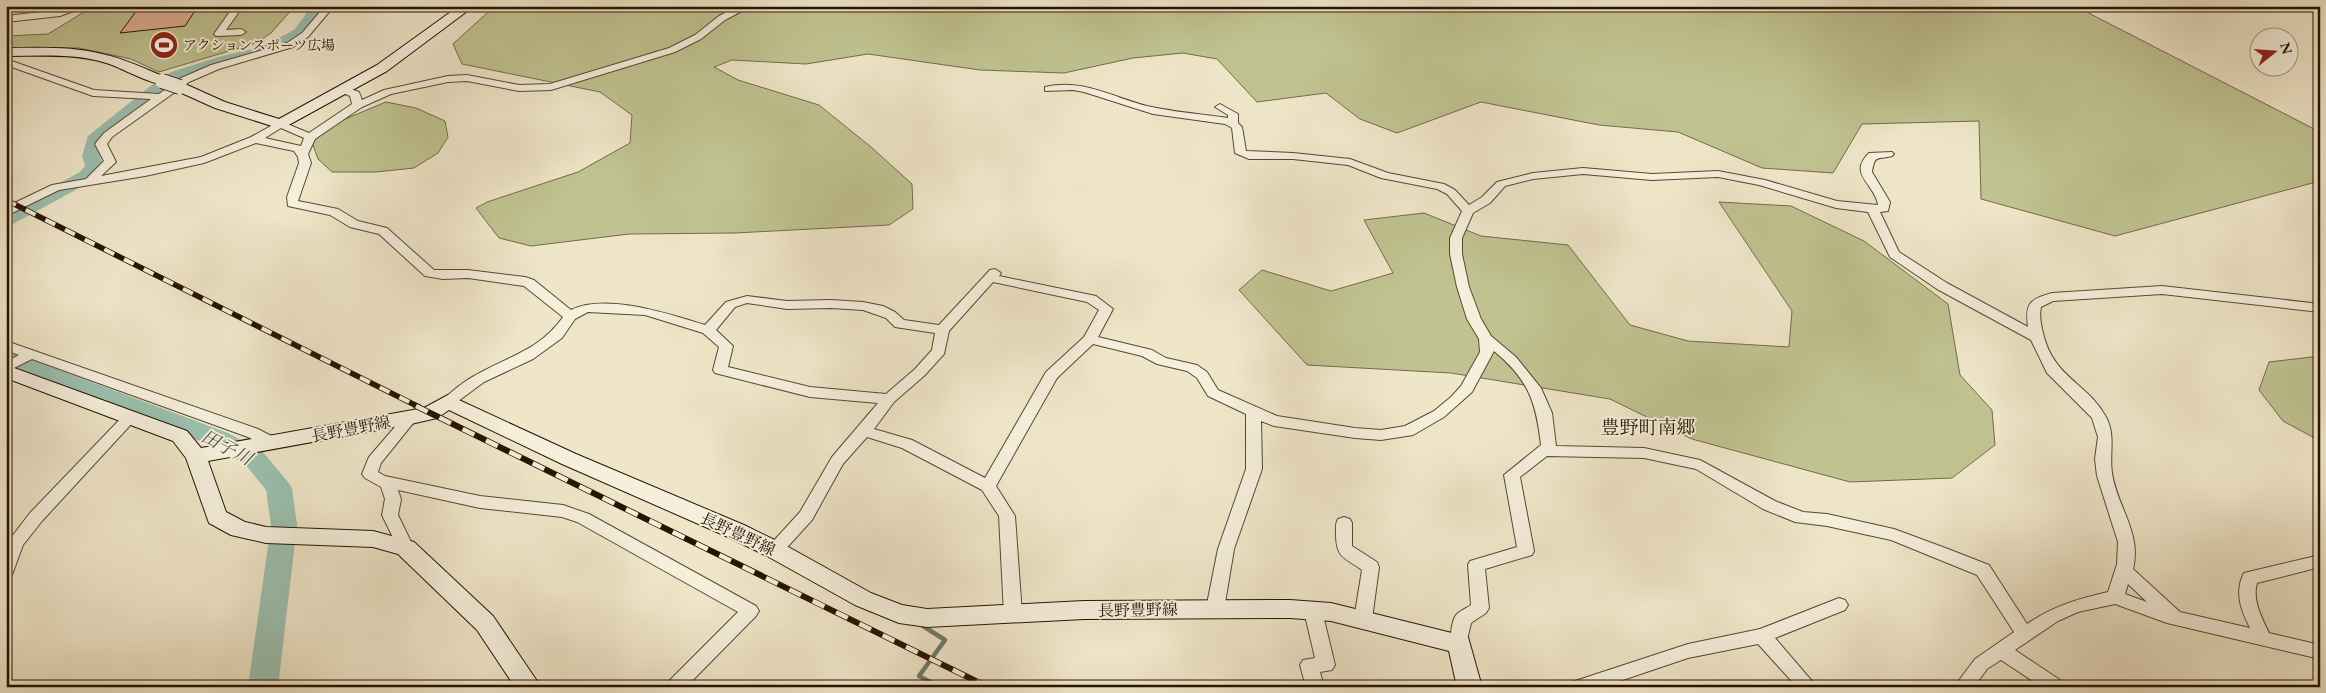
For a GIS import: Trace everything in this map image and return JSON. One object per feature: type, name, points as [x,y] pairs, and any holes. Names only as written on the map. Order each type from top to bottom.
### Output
[{"type":"main road","points":[[6,52],[51,52],[100,58],[123,64],[220,105],[280,124],[382,68],[468,6]]},
{"type":"main road","points":[[7,369],[180,436],[196,456],[217,517],[239,529],[266,535],[308,537]]},
{"type":"main road","name":"長野豊野線","points":[[266,444],[430,413],[448,402],[569,459],[595,468],[775,550],[863,598],[899,614],[927,618],[1084,610],[1214,609],[1332,612],[1459,644]]},
{"type":"main road","name":"長野豊野線","points":[[196,456],[229,450]]},
{"type":"main road","points":[[1459,644],[1470,687]]},
{"type":"street","points":[[6,18],[60,13],[83,6]]},
{"type":"street","points":[[239,6],[220,34],[241,32]]},
{"type":"street","points":[[91,180],[110,162],[102,144],[108,134],[185,80],[215,67],[290,45],[305,35],[330,6]]},
{"type":"street","points":[[302,154],[310,137],[358,105],[407,86],[448,79],[467,78],[519,88],[551,87],[672,50],[698,37],[722,18],[737,10],[756,6]]},
{"type":"street","points":[[6,62],[40,72],[93,93],[162,97]]},
{"type":"street","points":[[1050,89],[1062,85],[1109,96],[1140,108],[1228,121],[1237,126],[1241,153],[1249,156],[1293,156],[1350,162],[1385,176],[1440,186],[1451,192],[1468,211]]},
{"type":"street","points":[[345,90],[355,94],[358,105]]},
{"type":"street","points":[[1220,107],[1233,114],[1233,124]]},
{"type":"street","points":[[7,211],[61,186],[79,185],[91,180],[145,173],[196,162],[255,139],[280,124],[310,137]]},
{"type":"street","points":[[255,139],[298,149],[302,154],[305,163],[292,203],[334,212],[354,224],[383,231],[430,273],[475,275],[520,280],[529,283],[570,316]]},
{"type":"street","points":[[1459,644],[1463,619],[1480,608],[1476,564],[1526,551],[1512,475],[1549,447],[1543,407],[1523,374],[1508,356],[1486,339],[1474,319],[1463,288],[1456,254],[1456,238],[1468,211],[1486,200],[1501,184],[1533,176],[1592,171],[1632,176],[1706,173],[1743,177],[1782,187],[1817,200],[1884,208],[1884,202],[1866,172],[1868,160],[1873,155],[1888,154]]},
{"type":"street","points":[[1873,208],[1894,254],[1942,286],[2037,338]]},
{"type":"street","points":[[775,550],[806,516],[837,461],[889,399],[920,372],[939,351],[942,330],[993,275],[1091,299],[1106,308],[1090,339],[1051,375],[988,486]]},
{"type":"street","points":[[2115,597],[2128,555],[2126,536],[2109,494],[2103,464],[2107,442],[2102,423],[2094,410],[2081,396],[2062,381],[2041,352],[2032,313],[2034,304],[2038,300],[2052,297],[2162,290],[2320,308]]},
{"type":"street","points":[[708,330],[733,303],[749,300],[785,306],[828,302],[873,308],[896,318],[900,324],[942,330]]},
{"type":"street","points":[[448,402],[479,378],[528,356],[557,336],[570,316],[586,308],[646,311],[708,330],[726,346],[720,370],[810,392],[889,399]]},
{"type":"street","points":[[1090,339],[1147,353],[1162,361],[1192,368],[1202,375],[1213,393],[1274,421],[1381,435],[1408,431],[1439,414],[1467,389],[1487,352],[1486,339]]},
{"type":"street","points":[[6,345],[29,355],[253,434],[266,444]]},
{"type":"street","points":[[7,369],[29,355]]},
{"type":"street","points":[[1214,609],[1226,549],[1254,469],[1253,413]]},
{"type":"street","points":[[6,570],[16,542],[36,517],[130,417]]},
{"type":"street","points":[[411,417],[374,461],[370,474],[381,482],[480,502],[563,511],[583,518],[750,611],[674,687]]},
{"type":"street","points":[[864,431],[907,444],[988,486],[1007,516],[1013,614]]},
{"type":"street","name":"長野豊野線","points":[[229,450],[266,444]]},
{"type":"street","points":[[1543,451],[1644,453],[1700,465],[1769,505],[1801,518],[1827,520],[1894,535],[1926,547],[1982,570],[2024,633]]},
{"type":"street","points":[[388,484],[393,499],[390,516],[406,548],[485,624],[529,687]]},
{"type":"street","points":[[1344,523],[1344,549],[1372,567],[1363,619]]},
{"type":"street","points":[[308,537],[373,539],[406,548]]},
{"type":"street","points":[[2264,640],[2246,596],[2245,587],[2250,578],[2320,561]]},
{"type":"street","points":[[2124,571],[2178,619]]},
{"type":"street","points":[[1963,687],[1981,664],[2024,633],[2052,616],[2075,606],[2115,597],[2178,619],[2320,652]]},
{"type":"street","points":[[1578,687],[1688,651],[1762,636],[1839,605]]},
{"type":"street","points":[[1313,611],[1326,665],[1309,665],[1316,687]]},
{"type":"street","points":[[1762,636],[1808,687]]},
{"type":"street","points":[[2000,650],[2057,687]]},
{"type":"green space","points":[[94,6],[295,6],[271,33],[256,43],[159,72],[131,59],[79,48],[6,48],[6,36],[48,34]]},
{"type":"green space","points":[[504,6],[2075,6],[2320,132],[2320,181],[2115,236],[1981,199],[1979,121],[1862,124],[1833,173],[1762,168],[1678,132],[1599,125],[1481,102],[1397,133],[1360,119],[1326,93],[1257,102],[1217,59],[1183,53],[1133,58],[1064,73],[980,70],[868,54],[806,64],[732,60],[714,67],[738,80],[819,105],[871,147],[912,184],[913,209],[889,225],[735,233],[629,234],[531,246],[499,238],[476,208],[487,202],[578,172],[630,143],[632,115],[600,92],[462,64],[453,44],[487,13]]},
{"type":"green space","points":[[386,102],[416,108],[445,121],[448,137],[438,153],[414,168],[376,172],[332,172],[318,159],[309,134]]},
{"type":"green space","points":[[1719,202],[1791,206],[1864,241],[1948,304],[1960,375],[1992,410],[1995,445],[1952,478],[1850,482],[1692,439],[1610,399],[1451,373],[1307,365],[1239,290],[1262,270],[1331,291],[1393,273],[1364,220],[1424,213],[1481,236],[1568,245],[1630,325],[1688,341],[1789,347],[1792,311]]},
{"type":"green space","points":[[2320,356],[2320,441],[2283,421],[2259,390],[2269,362]]},
{"type":"building","points":[[140,6],[198,6],[185,26],[120,33]]},
{"type":"waterway","name":"田子川","points":[[6,220],[87,176],[95,167],[91,156],[94,140],[177,76],[228,59],[266,51],[300,33],[320,6]]},
{"type":"waterway","name":"田子川","points":[[6,357],[219,439],[254,458],[279,488],[284,525],[263,687]]},
{"type":"waterway","points":[[920,624],[945,640],[919,676],[940,687]]},
{"type":"railway","points":[[6,200],[419,407]]},
{"type":"railway","points":[[416,406],[988,687]]},
{"type":"place","name":"アクションスポーツ広場","points":[[164,45]]},
{"type":"district","name":"豊野町南郷","points":[[1648,427]]}]
